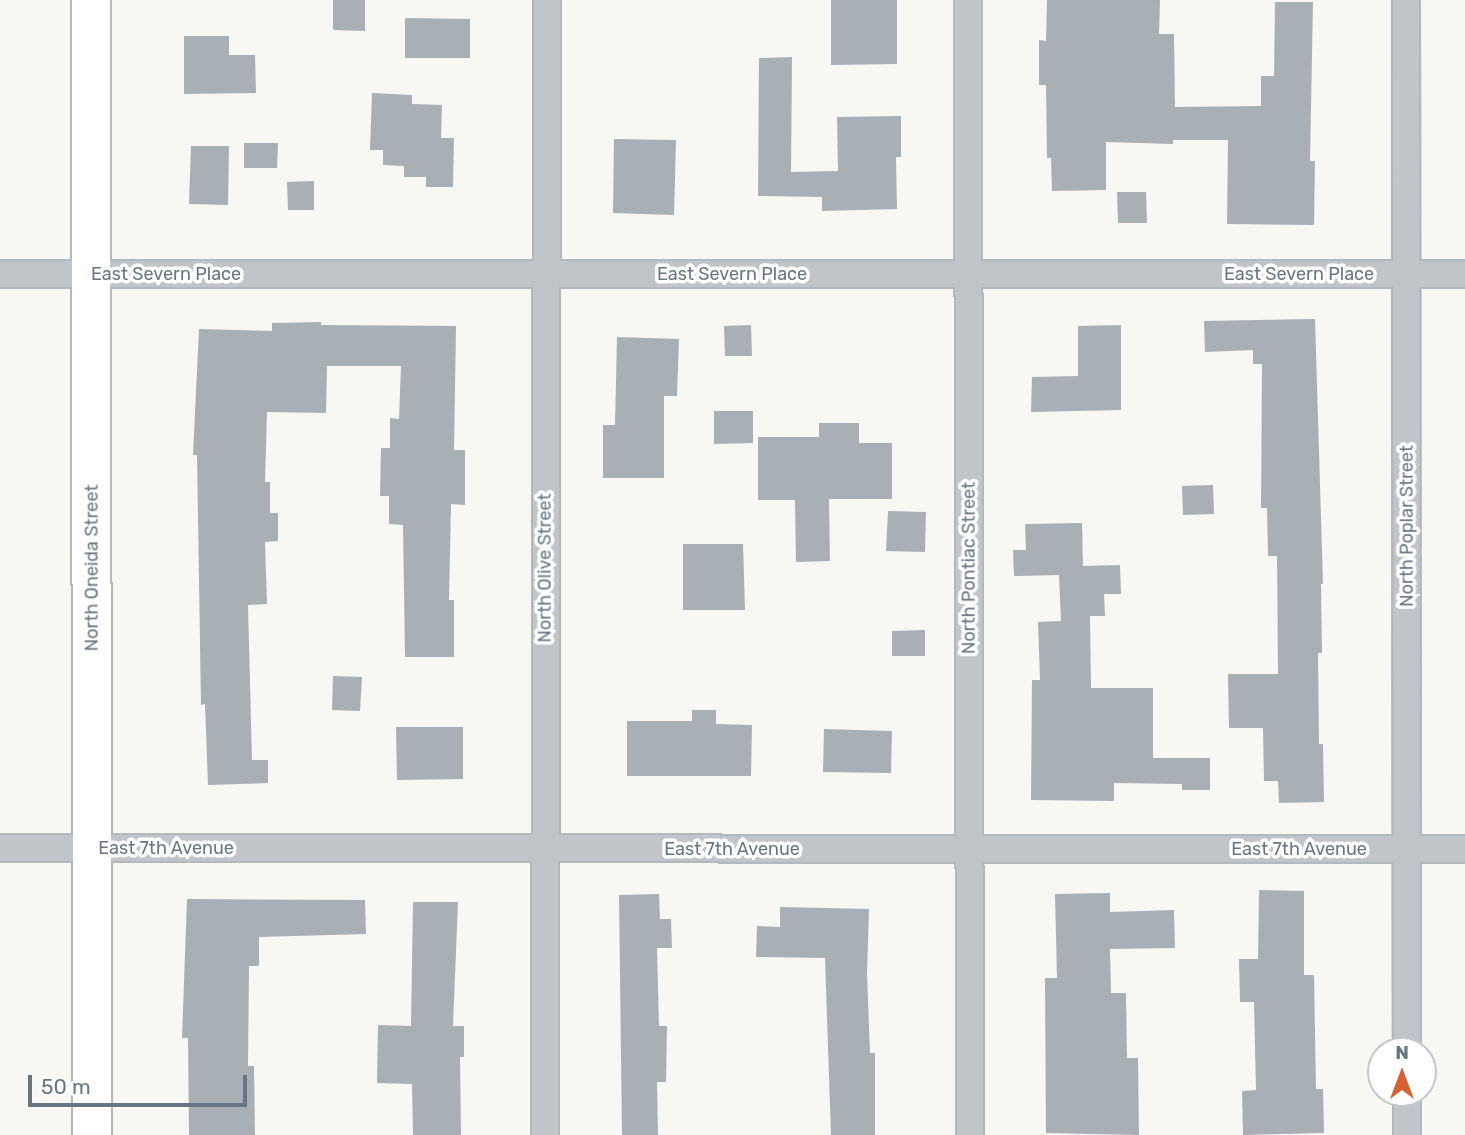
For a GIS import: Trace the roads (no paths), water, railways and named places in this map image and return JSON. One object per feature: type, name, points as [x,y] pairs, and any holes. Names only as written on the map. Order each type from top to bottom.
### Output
[{"type":"street","name":"North Oneida Street","points":[[91,0],[92,1135]]},
{"type":"street","name":"North Olive Street","points":[[545,1135],[543,849],[547,0]]},
{"type":"street","name":"North Pontiac Street","points":[[968,0],[970,1135]]},
{"type":"street","name":"North Poplar Street","points":[[1406,0],[1408,1037]]},
{"type":"street","name":"East Severn Place","points":[[0,274],[1465,274]]},
{"type":"street","name":"East 7th Avenue","points":[[0,848],[1465,849]]},
{"type":"street","points":[[1407,1107],[1407,1135]]}]
